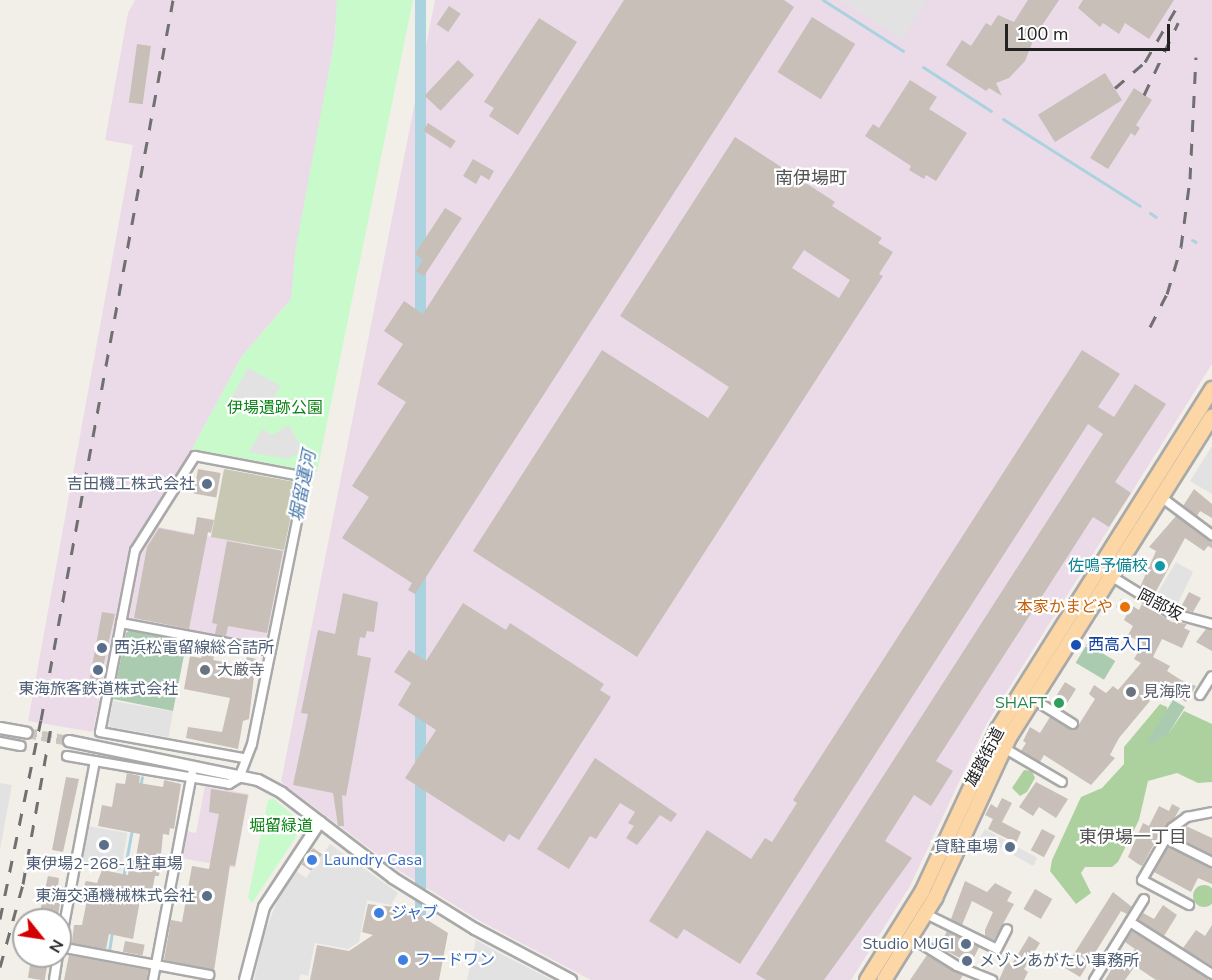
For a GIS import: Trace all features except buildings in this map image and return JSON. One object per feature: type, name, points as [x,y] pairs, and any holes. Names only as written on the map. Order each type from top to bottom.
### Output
[{"type":"main road","name":"雄踏街道","points":[[867,980],[915,905],[998,729],[1212,389]]},
{"type":"main road","name":"雄踏街道","points":[[885,980],[926,914],[1004,748],[1212,417]]},
{"type":"street","points":[[67,756],[229,784],[240,774],[243,758],[252,744],[306,477],[195,456],[135,551],[100,732],[243,758]]},
{"type":"street","points":[[1161,497],[1212,535]]},
{"type":"street","name":"岡部坂","points":[[1111,576],[1171,613],[1212,624]]},
{"type":"street","points":[[121,623],[270,651]]},
{"type":"street","points":[[1200,695],[1212,676]]},
{"type":"street","points":[[1033,699],[1073,724]]},
{"type":"street","points":[[0,728],[27,733]]},
{"type":"street","points":[[69,741],[240,774],[269,785],[383,871],[460,920],[571,980]]},
{"type":"street","points":[[0,742],[21,746]]},
{"type":"street","points":[[1004,748],[1062,782]]},
{"type":"street","points":[[67,908],[95,761]]},
{"type":"street","points":[[153,980],[194,764]]},
{"type":"street","points":[[1189,905],[1142,880],[1164,838],[1187,818],[1212,812]]},
{"type":"street","points":[[245,980],[264,907],[320,822]]},
{"type":"street","points":[[1164,838],[1212,862]]},
{"type":"street","points":[[1094,980],[1144,899]]},
{"type":"street","points":[[926,914],[998,949],[1007,929]]},
{"type":"street","points":[[1130,922],[1212,974]]},
{"type":"street","points":[[912,938],[957,966],[992,980]]},
{"type":"street","points":[[72,948],[209,975]]},
{"type":"shaded area","points":[[135,0],[337,0],[335,38],[291,299],[242,356],[192,449],[129,549],[93,732],[28,721],[133,145],[105,140],[128,13]]},
{"type":"shaded area","points":[[435,0],[1212,0],[1212,364],[987,723],[910,886],[851,980],[591,980],[480,921],[398,870],[281,782]]},
{"type":"shaded area","points":[[840,0],[927,0],[902,40]]},
{"type":"shaded area","points":[[248,368],[280,386],[263,417],[231,399]]},
{"type":"shaded area","points":[[289,425],[303,450],[288,459],[249,452],[262,429],[272,435]]},
{"type":"shaded area","points":[[1212,446],[1212,494],[1190,481]]},
{"type":"shaded area","points":[[224,469],[295,482],[297,486],[284,550],[211,537]]},
{"type":"shaded area","points":[[158,527],[284,550],[266,642],[262,644],[132,620],[129,616],[141,554]]},
{"type":"shaded area","points":[[1176,562],[1193,572],[1174,611],[1154,599]]},
{"type":"shaded area","points":[[113,701],[173,712],[169,737],[108,727]]},
{"type":"shaded area","points":[[0,783],[12,785],[0,849]]},
{"type":"shaded area","points":[[205,786],[249,794],[235,868],[181,858],[186,831],[196,833]]},
{"type":"shaded area","name":"東伊場2-268-1駐車場","points":[[88,826],[127,833],[121,871],[81,864]]},
{"type":"shaded area","name":"貸駐車場","points":[[985,829],[1037,858],[1033,866],[981,837]]},
{"type":"shaded area","points":[[330,844],[398,893],[391,905],[367,900],[359,942],[348,949],[315,943],[308,976],[301,974],[299,980],[254,980],[264,934],[278,899],[296,871],[306,878]]},
{"type":"shaded area","points":[[476,940],[499,953],[552,980],[467,980]]},
{"type":"green space","name":"伊場遺跡公園","points":[[337,0],[413,0],[317,472],[192,449],[242,356],[291,299],[295,252],[335,38]]},
{"type":"green space","points":[[130,630],[187,640],[173,711],[113,699],[126,633]]},
{"type":"green space","points":[[1087,644],[1115,661],[1104,680],[1076,663]]},
{"type":"green space","points":[[1173,700],[1185,707],[1169,733],[1151,745],[1147,742]]},
{"type":"green space","points":[[1160,704],[1167,707],[1169,733],[1184,711],[1212,724],[1212,782],[1198,783],[1177,773],[1148,781],[1139,820],[1118,862],[1112,867],[1085,867],[1081,873],[1091,893],[1076,904],[1050,871],[1052,860],[1081,797],[1102,788],[1124,764],[1124,747]]},
{"type":"green space","points":[[1024,770],[1032,771],[1035,778],[1027,792],[1020,796],[1012,788]]},
{"type":"green space","name":"堀留緑道","points":[[273,798],[304,825],[252,903],[248,898],[268,800]]},
{"type":"green space","points":[[1204,885],[1212,888],[1215,896],[1212,904],[1204,907],[1196,904],[1193,896],[1196,888]]},
{"type":"water","points":[[415,0],[426,0],[426,980],[415,980]]},
{"type":"waterway","points":[[823,0],[903,51]]},
{"type":"waterway","points":[[923,67],[991,111]]},
{"type":"waterway","points":[[1003,119],[1140,206]]},
{"type":"waterway","points":[[1150,213],[1156,217]]},
{"type":"waterway","points":[[1192,240],[1196,242]]},
{"type":"waterway","points":[[140,787],[142,777]]},
{"type":"waterway","points":[[123,878],[132,829]]},
{"type":"waterway","points":[[109,951],[112,932]]},
{"type":"tunnel","points":[[27,733],[69,741]]},
{"type":"railway","points":[[0,919],[41,720],[173,0]]},
{"type":"railway","points":[[1115,88],[1145,62],[1181,0]]},
{"type":"railway","points":[[1144,95],[1178,23]]},
{"type":"railway","points":[[1150,327],[1167,294],[1181,247],[1190,179],[1196,57]]},
{"type":"railway","points":[[0,967],[23,884],[52,722]]},
{"type":"place","name":"吉田機工株式会社","points":[[207,484]]},
{"type":"place","name":"佐鳴予備校","points":[[1160,566]]},
{"type":"place","name":"本家かまどや","points":[[1125,607]]},
{"type":"place","name":"西高入口","points":[[1076,645]]},
{"type":"place","name":"西浜松電留線総合詰所","points":[[102,648]]},
{"type":"place","name":"東海旅客鉄道株式会社","points":[[98,670]]},
{"type":"place","name":"大厳寺","points":[[205,670]]},
{"type":"place","name":"見海院","points":[[1131,692]]},
{"type":"place","name":"SHAFT","points":[[1059,703]]},
{"type":"place","name":"東伊場2-268-1駐車場","points":[[104,845]]},
{"type":"place","name":"貸駐車場","points":[[1010,847]]},
{"type":"place","name":"Laundry Casa","points":[[312,860]]},
{"type":"place","name":"東海交通機械株式会社","points":[[207,896]]},
{"type":"place","name":"ジャブ","points":[[379,913]]},
{"type":"place","name":"Studio MUGI","points":[[966,944]]},
{"type":"place","name":"フードワン","points":[[403,960]]},
{"type":"place","name":"メゾンあがたい事務所","points":[[967,961]]},
{"type":"district","name":"南伊場町","points":[[811,178]]},
{"type":"district","name":"東伊場一丁目","points":[[1133,837]]},
{"type":"water label","name":"堀留運河","points":[[303,486]]}]
